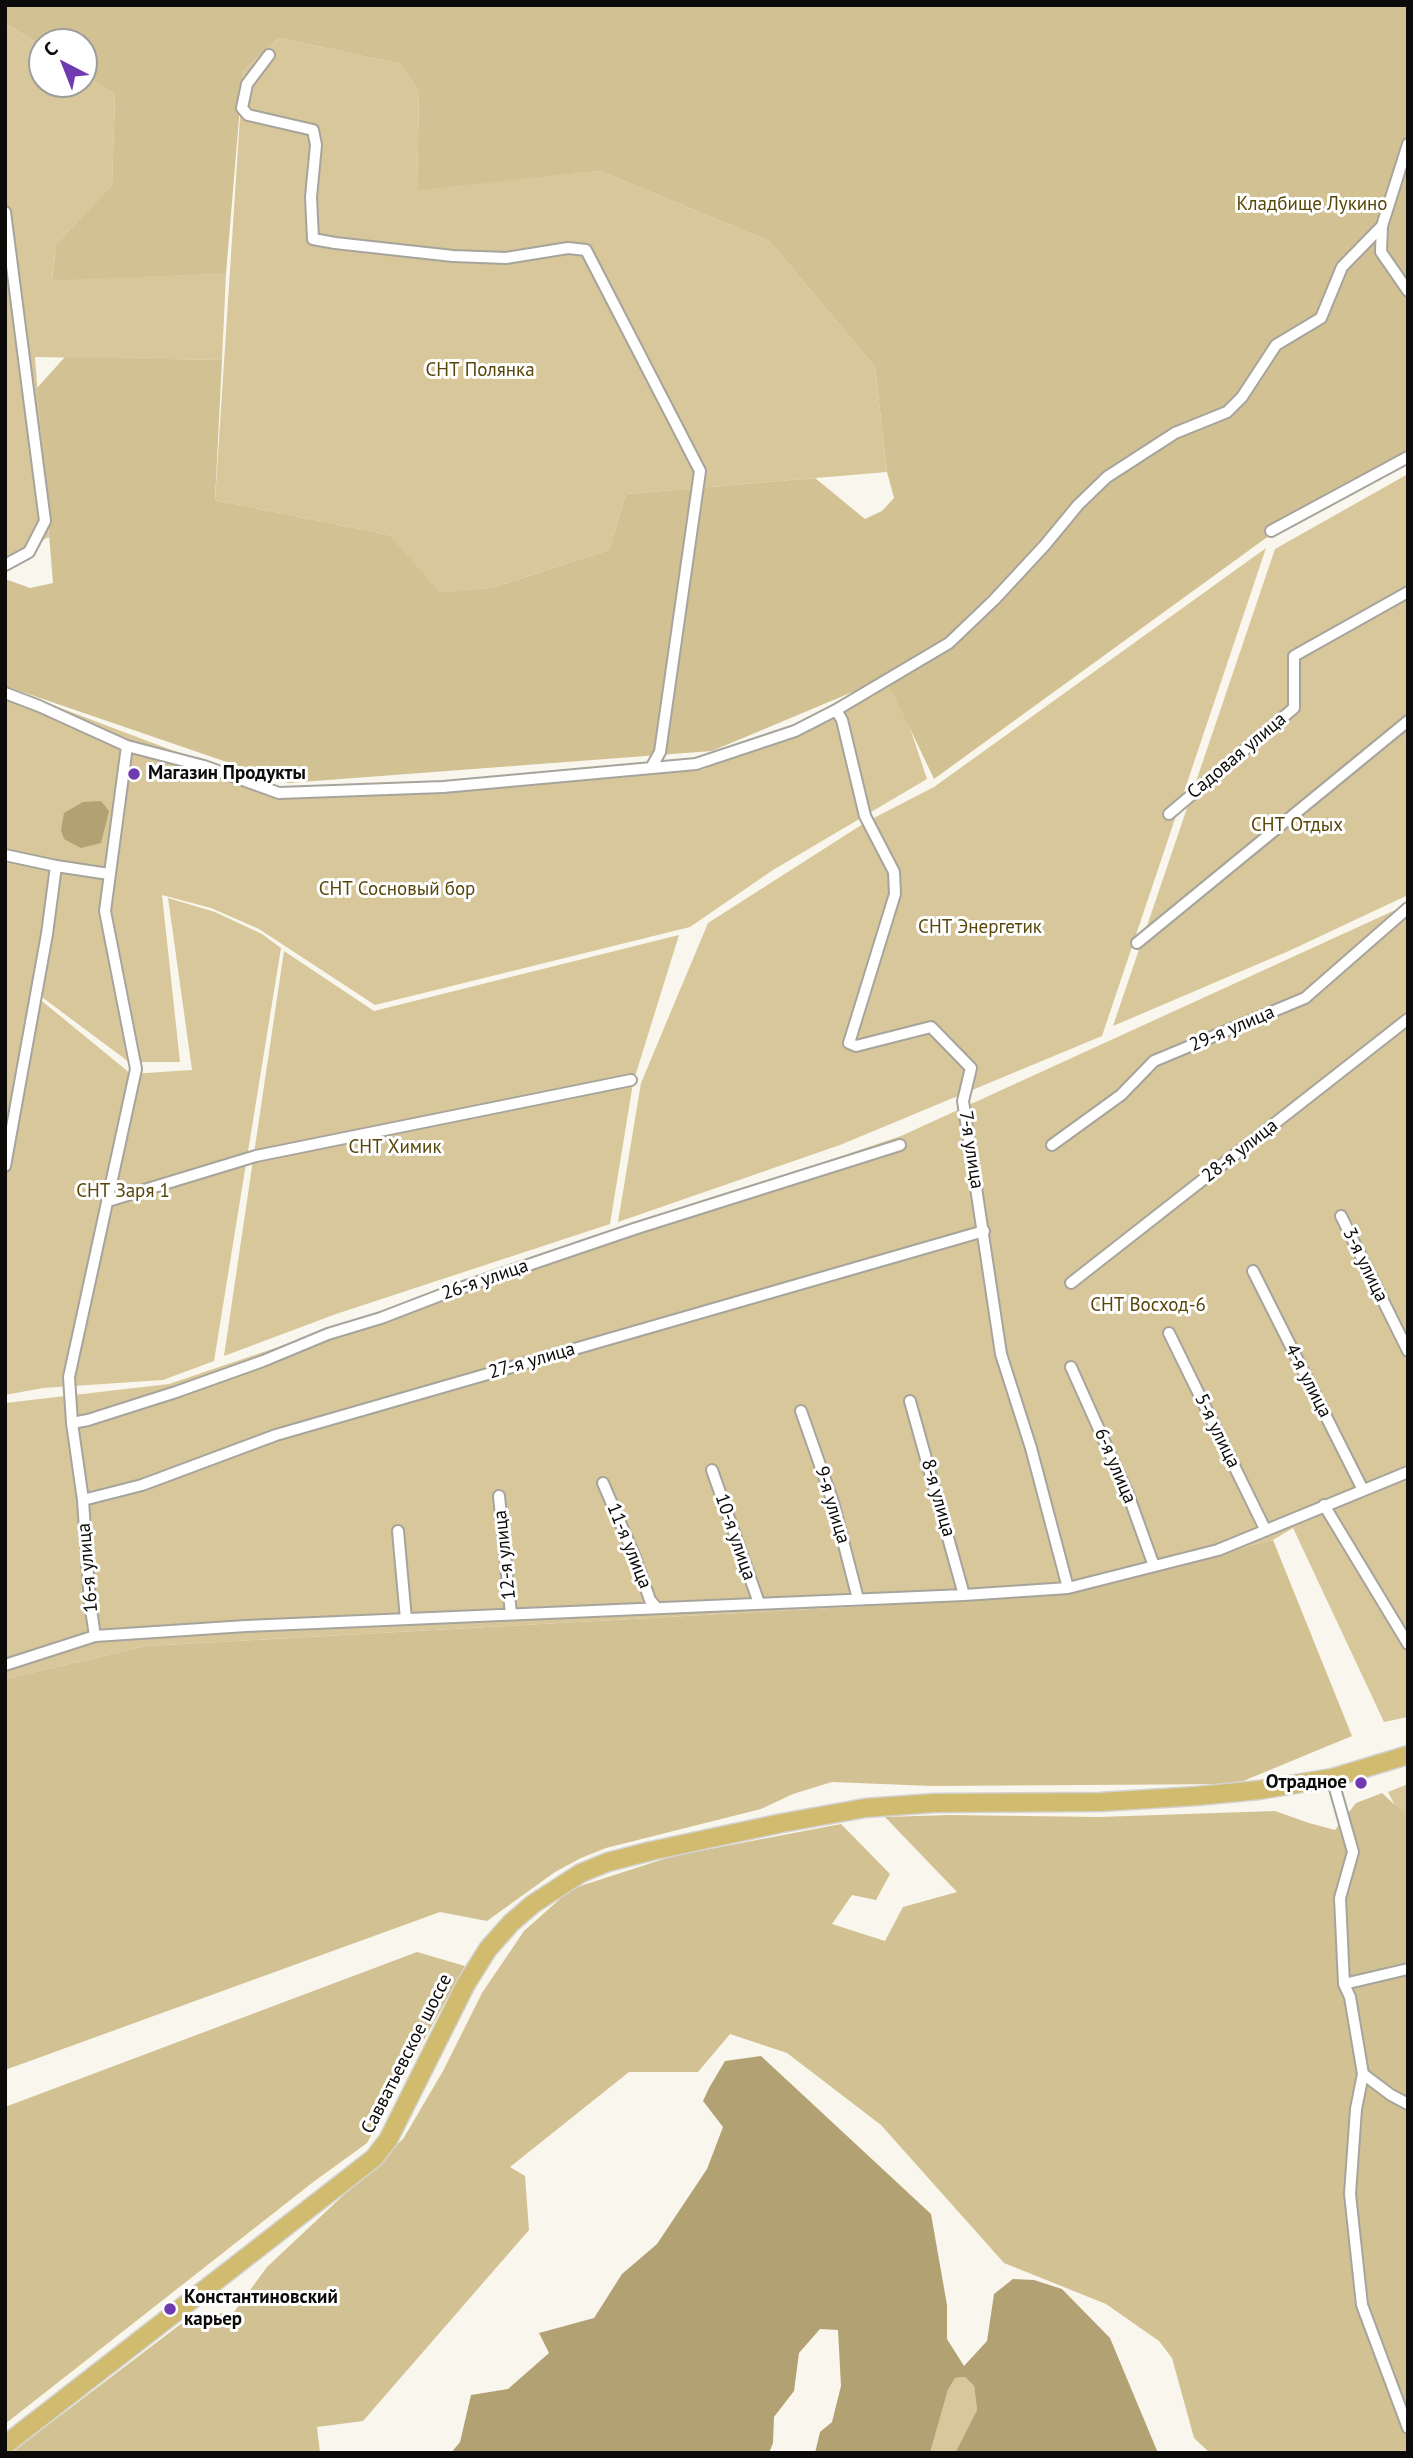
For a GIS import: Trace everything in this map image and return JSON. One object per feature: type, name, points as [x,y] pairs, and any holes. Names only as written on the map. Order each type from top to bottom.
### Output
[{"type":"main road","name":"Савватьевское шоссе","points":[[5,2445],[379,2153],[477,1966],[501,1933],[544,1895],[582,1873],[622,1858],[782,1823],[896,1804],[1100,1802],[1197,1796],[1332,1779],[1408,1755]]},
{"type":"street","points":[[269,55],[247,84],[242,108],[248,115],[313,130],[316,145],[311,197],[313,239],[440,254],[506,258],[568,248],[586,250],[700,471],[660,752],[651,768]]},
{"type":"street","points":[[1408,145],[1381,226],[1381,251],[1408,290]]},
{"type":"street","points":[[5,212],[45,521],[29,552],[5,565]]},
{"type":"street","points":[[5,693],[127,746],[204,766],[279,793],[443,787],[696,764],[794,731],[836,710],[949,643],[994,600],[1045,545],[1077,505],[1107,477],[1175,433],[1227,412],[1242,397],[1276,345],[1321,318],[1342,267],[1381,226]]},
{"type":"street","points":[[1271,531],[1408,457]]},
{"type":"street","name":"Садовая улица","points":[[1169,814],[1294,708],[1294,656],[1408,592]]},
{"type":"street","name":"7-я улица","points":[[836,710],[842,720],[865,816],[894,872],[895,894],[849,1043],[856,1046],[931,1027],[971,1068],[963,1101],[1001,1354],[1031,1448],[1068,1588]]},
{"type":"street","points":[[1138,943],[1408,721]]},
{"type":"street","name":"16-я улица","points":[[95,1636],[69,1377],[136,1069],[105,911],[127,746]]},
{"type":"street","points":[[5,855],[109,874]]},
{"type":"street","points":[[5,1166],[47,934],[56,866]]},
{"type":"street","name":"29-я улица","points":[[1052,1145],[1121,1094],[1154,1061],[1305,998],[1407,910]]},
{"type":"street","name":"28-я улица","points":[[1071,1283],[1408,1018]]},
{"type":"street","points":[[108,1201],[256,1156],[631,1080]]},
{"type":"street","name":"26-я улица","points":[[72,1423],[176,1392],[328,1334],[634,1229],[900,1145]]},
{"type":"street","name":"3-я улица","points":[[1341,1216],[1408,1351]]},
{"type":"street","name":"27-я улица","points":[[83,1500],[142,1485],[276,1435],[984,1231]]},
{"type":"street","name":"4-я улица","points":[[1253,1271],[1363,1490]]},
{"type":"street","name":"5-я улица","points":[[1169,1333],[1265,1529]]},
{"type":"street","name":"6-я улица","points":[[1071,1367],[1128,1494],[1154,1566]]},
{"type":"street","name":"8-я улица","points":[[910,1401],[964,1595]]},
{"type":"street","name":"9-я улица","points":[[801,1411],[833,1502],[858,1600]]},
{"type":"street","name":"10-я улица","points":[[712,1470],[759,1603]]},
{"type":"street","points":[[5,1665],[95,1636],[246,1626],[858,1600],[1068,1588],[1218,1550],[1408,1472]]},
{"type":"street","name":"11-я улица","points":[[603,1483],[650,1600],[657,1608]]},
{"type":"street","name":"12-я улица","points":[[499,1496],[511,1614]]},
{"type":"street","points":[[1324,1506],[1408,1644]]},
{"type":"street","points":[[398,1531],[406,1619]]},
{"type":"street","points":[[1332,1779],[1353,1852],[1340,1898],[1345,1984],[1350,1997],[1363,2074],[1356,2109],[1349,2194],[1362,2305],[1408,2428]]},
{"type":"street","points":[[1345,1984],[1408,1969]]},
{"type":"street","points":[[1363,2074],[1408,2104]]},
{"type":"green space","name":"Кладбище Лукино","points":[[5,5],[1408,5],[1408,461],[1266,538],[934,779],[886,678],[712,751],[288,783],[5,686],[5,579],[30,588],[53,583],[37,388],[65,357],[222,360],[215,500],[390,535],[440,593],[491,588],[609,550],[626,494],[815,478],[865,519],[882,511],[894,498],[887,472],[875,367],[769,241],[600,171],[417,190],[419,91],[400,64],[279,38],[243,71],[226,274],[52,280],[56,244],[112,185],[115,95],[98,84],[98,28],[28,28],[28,38],[5,23]]},
{"type":"green space","points":[[5,23],[28,38],[28,98],[98,98],[98,84],[115,95],[112,185],[56,244],[52,279],[226,274],[222,360],[35,357],[49,537],[5,558]]},
{"type":"green space","name":"СНТ Полянка","points":[[279,38],[400,64],[419,91],[417,189],[600,171],[769,241],[875,367],[887,472],[626,494],[609,550],[491,588],[440,594],[390,535],[215,500],[243,71]]},
{"type":"green space","name":"СНТ Отдых","points":[[1408,474],[1408,895],[1291,950],[1113,1026],[1275,549]]},
{"type":"green space","name":"СНТ Энергетик","points":[[1266,548],[1102,1036],[840,1145],[618,1222],[641,1083],[708,923],[866,822],[934,787]]},
{"type":"green space","name":"СНТ Сосновый бор","points":[[894,680],[927,779],[773,870],[690,927],[375,1005],[259,929],[211,908],[162,895],[180,1062],[129,1062],[35,992],[5,1153],[5,687],[277,790],[702,770]]},
{"type":"green space","name":"СНТ Заря 1","points":[[168,898],[215,912],[262,934],[281,948],[214,1361],[163,1380],[43,1388],[5,1395],[5,1181],[37,997],[131,1074],[192,1070]]},
{"type":"green space","name":"СНТ Восход-6","points":[[1404,906],[1408,913],[1408,1717],[1384,1722],[1293,1528],[1273,1540],[1045,1596],[146,1646],[5,1679],[5,1403],[169,1384],[901,1136]]},
{"type":"green space","name":"СНТ Химик","points":[[679,935],[633,1083],[610,1224],[336,1314],[224,1356],[284,951],[374,1011]]},
{"type":"green space","points":[[1273,1540],[1352,1736],[1236,1784],[932,1786],[832,1782],[793,1794],[761,1809],[606,1848],[581,1858],[555,1872],[487,1921],[440,1912],[5,2070],[5,1679],[146,1646],[1045,1596]]},
{"type":"green space","points":[[1408,1784],[1408,1831],[1388,1792]]},
{"type":"green space","points":[[1382,1793],[1408,1817],[1408,2453],[1210,2453],[1194,2438],[1172,2358],[1159,2341],[1106,2304],[1004,2263],[881,2125],[787,2053],[730,2034],[698,2072],[629,2072],[510,2167],[525,2176],[529,2230],[363,2421],[317,2427],[320,2453],[11,2453],[190,2317],[234,2312],[267,2267],[403,2139],[443,2071],[482,1993],[524,1931],[571,1889],[673,1856],[841,1824],[890,1874],[876,1900],[852,1895],[832,1924],[885,1941],[903,1907],[957,1892],[885,1817],[1099,1817],[1275,1811],[1335,1830],[1356,1803]]},
{"type":"green space","points":[[417,1952],[465,1966],[367,2143],[312,2183],[5,2424],[5,2107]]},
{"type":"green space","points":[[965,2377],[974,2386],[977,2410],[955,2453],[930,2453],[948,2390],[955,2378]]},
{"type":"shaded area","points":[[101,801],[109,811],[101,843],[81,848],[64,839],[61,830],[64,813],[83,802]]},
{"type":"shaded area","points":[[761,2056],[931,2214],[947,2305],[947,2339],[964,2366],[987,2341],[994,2294],[1013,2279],[1034,2280],[1062,2289],[1110,2338],[1158,2453],[955,2453],[977,2410],[974,2386],[965,2377],[955,2378],[948,2390],[930,2453],[815,2453],[820,2432],[832,2422],[841,2386],[838,2330],[820,2329],[799,2353],[794,2391],[774,2417],[773,2443],[769,2453],[451,2453],[460,2442],[471,2395],[508,2389],[549,2353],[539,2333],[594,2318],[622,2274],[657,2244],[707,2169],[723,2127],[703,2101],[709,2088],[725,2061]]},
{"type":"place","name":"Магазин Продукты","points":[[134,774]]},
{"type":"place","name":"Отрадное","points":[[1361,1783]]},
{"type":"place","name":"Константиновский карьер","points":[[170,2309]]}]
